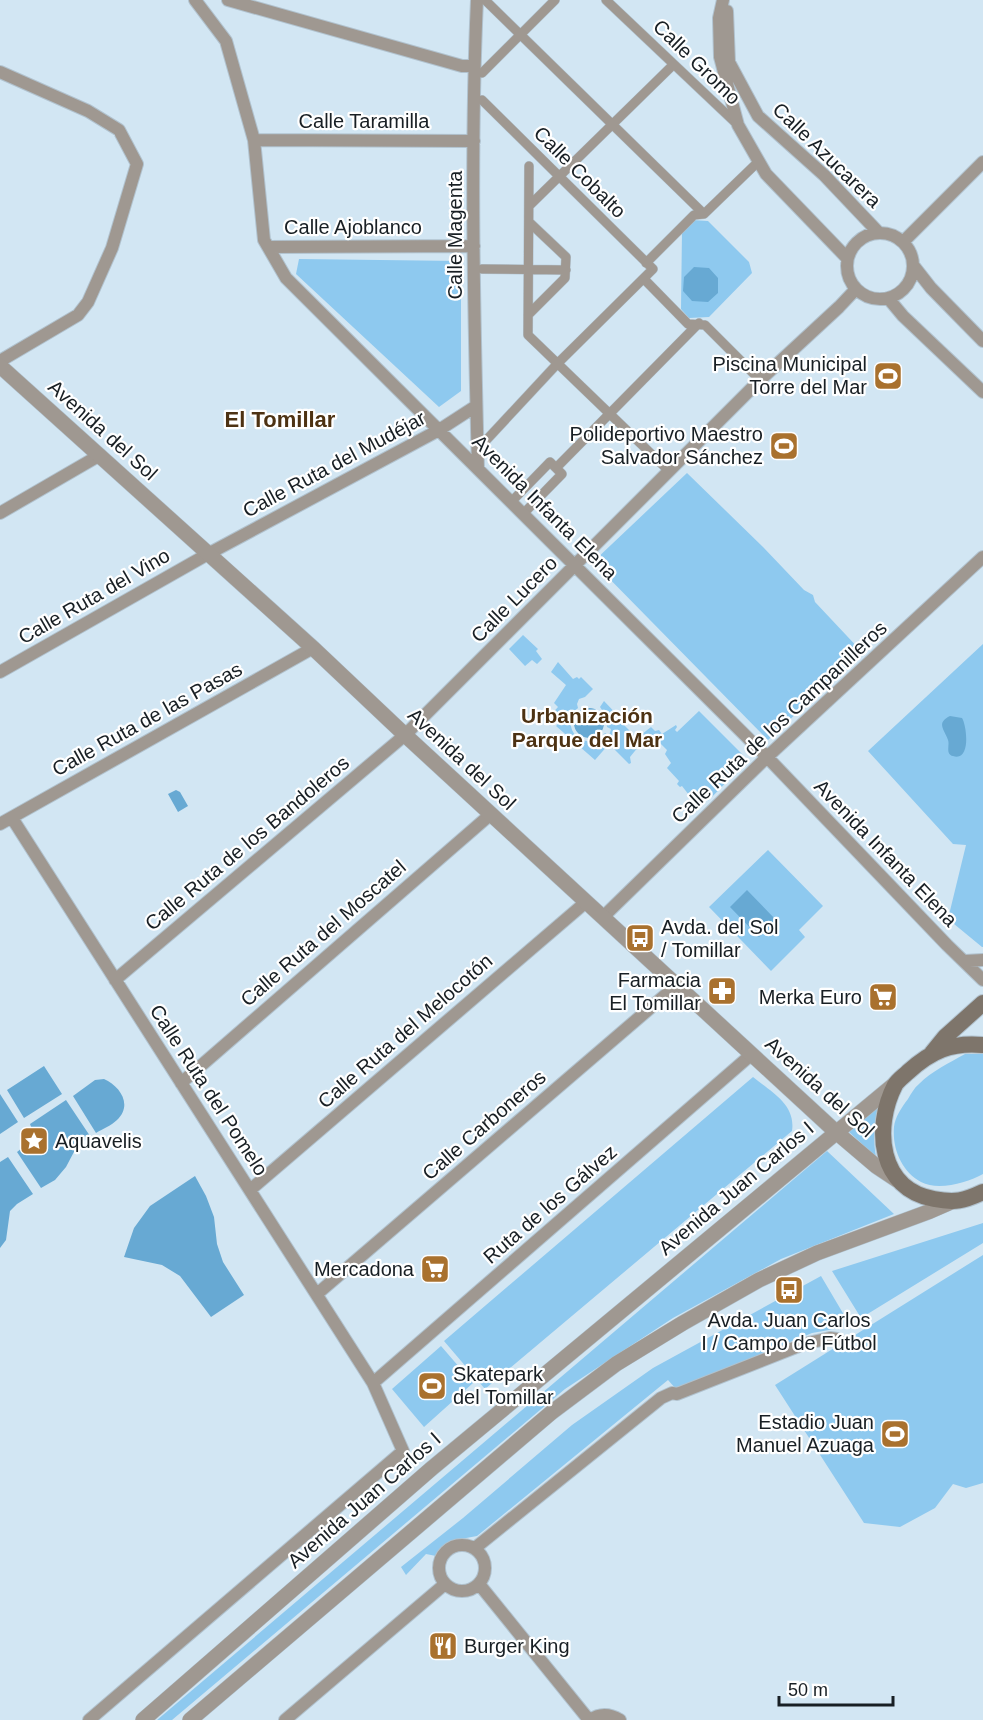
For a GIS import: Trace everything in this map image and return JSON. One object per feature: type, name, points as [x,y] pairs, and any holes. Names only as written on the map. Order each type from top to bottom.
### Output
[{"type":"main road","points":[[983,1003],[896,1083],[885,1114],[882,1135],[886,1156],[897,1180],[912,1191],[926,1197],[951,1202],[968,1199],[983,1192]]},
{"type":"main road","points":[[931,1053],[957,1046],[983,1045]]},
{"type":"street","name":"Avenida Infanta Elena","points":[[195,0],[226,41],[254,140],[264,240],[286,278],[767,757],[983,980]]},
{"type":"street","points":[[228,0],[478,70],[555,0]]},
{"type":"street","name":"Calle Magenta","points":[[477,0],[478,70],[474,141],[474,246],[478,469]]},
{"type":"street","points":[[486,0],[704,214]]},
{"type":"street","name":"Calle Gromo","points":[[606,0],[738,125]]},
{"type":"street","name":"Calle Azucarera","points":[[724,0],[719,18],[720,57],[738,125],[766,174],[847,258]]},
{"type":"street","name":"Calle Azucarera","points":[[724,0],[729,62],[758,116],[824,175],[879,233]]},
{"type":"street","points":[[529,206],[673,64]]},
{"type":"street","points":[[0,72],[88,111],[119,130],[137,164],[112,248],[88,302],[78,315],[0,364]]},
{"type":"street","name":"Calle Cobalto","points":[[482,100],[650,266]]},
{"type":"street","name":"Calle Taramilla","points":[[254,140],[474,141]]},
{"type":"street","points":[[478,449],[558,363],[644,279],[650,266],[694,215],[704,214],[759,161]]},
{"type":"street","points":[[903,242],[983,162]]},
{"type":"street","points":[[529,166],[528,335],[669,471]]},
{"type":"street","points":[[528,315],[566,278],[566,257],[529,222]]},
{"type":"street","points":[[913,265],[906,286],[898,294],[877,299],[856,289],[849,278],[846,264],[854,245],[865,236],[879,233],[896,237],[908,249],[913,265],[931,288],[983,340]]},
{"type":"street","name":"Calle Ajoblanco","points":[[268,248],[474,246]]},
{"type":"street","points":[[482,269],[566,270]]},
{"type":"street","points":[[644,279],[688,324],[705,325],[760,380]]},
{"type":"street","name":"Calle Lucero","points":[[405,735],[760,380],[856,289]]},
{"type":"street","points":[[888,298],[903,316],[983,392]]},
{"type":"street","points":[[556,468],[699,324]]},
{"type":"street","name":"Avenida del Sol","points":[[0,364],[313,648],[836,1132],[876,1166],[897,1180]]},
{"type":"street","name":"Calle Ruta del Mudéjar","points":[[208,554],[439,430],[476,406]]},
{"type":"street","points":[[0,513],[100,455]]},
{"type":"street","points":[[511,502],[550,462],[562,474],[523,514]]},
{"type":"street","name":"Calle Ruta del Vino","points":[[0,672],[208,554]]},
{"type":"street","name":"Calle Ruta de los Campanilleros","points":[[603,917],[767,757],[983,557]]},
{"type":"street","name":"Calle Ruta de las Pasas","points":[[0,824],[313,648]]},
{"type":"street","name":"Calle Ruta de los Bandoleros","points":[[115,980],[405,735]]},
{"type":"street","name":"Calle Ruta del Moscatel","points":[[181,1083],[490,814]]},
{"type":"street","name":"Calle Ruta del Pomelo","points":[[12,818],[373,1383],[403,1451],[89,1720]]},
{"type":"street","name":"Calle Ruta del Melocotón","points":[[250,1190],[586,902]]},
{"type":"street","points":[[965,961],[983,960]]},
{"type":"street","name":"Calle Carboneros","points":[[317,1294],[677,985]]},
{"type":"street","name":"Ruta de los Gálvez","points":[[373,1383],[752,1054]]},
{"type":"street","name":"Avenida Juan Carlos I","points":[[142,1720],[431,1469],[896,1083]]},
{"type":"street","points":[[189,1720],[543,1419],[616,1364],[682,1323],[759,1280],[816,1253],[951,1202]]},
{"type":"street","points":[[475,1548],[661,1398],[672,1393],[677,1394],[804,1344],[830,1338],[840,1342]]},
{"type":"street","points":[[457,1545],[475,1548],[481,1554],[486,1568],[482,1581],[469,1591],[460,1592],[449,1587],[439,1572],[442,1555],[457,1545]]},
{"type":"street","points":[[285,1720],[445,1584]]},
{"type":"street","points":[[479,1584],[589,1720],[608,1714],[620,1720]]},
{"type":"shaded area","points":[[692,220],[708,221],[749,262],[752,273],[709,317],[689,318],[681,309],[682,231]]},
{"type":"shaded area","points":[[299,259],[461,261],[461,391],[439,407],[296,274]]},
{"type":"shaded area","points":[[694,267],[709,268],[718,278],[718,293],[708,302],[692,301],[683,291],[684,277]]},
{"type":"shaded area","points":[[687,473],[804,590],[813,595],[815,602],[862,652],[768,740],[593,562]]},
{"type":"shaded area","points":[[523,635],[538,649],[536,651],[542,659],[537,664],[532,660],[525,666],[509,649]]},
{"type":"shaded area","points":[[983,644],[982,947],[948,919],[966,845],[953,844],[868,751]]},
{"type":"shaded area","points":[[558,662],[573,679],[581,677],[593,689],[585,697],[579,699],[578,708],[572,716],[572,730],[583,740],[598,739],[605,733],[609,736],[611,729],[607,727],[606,716],[600,707],[604,701],[637,738],[651,727],[662,734],[676,725],[677,732],[699,711],[744,756],[744,764],[708,801],[695,789],[689,795],[682,786],[677,784],[679,781],[667,768],[671,763],[665,754],[667,750],[653,736],[642,749],[639,746],[630,757],[631,763],[629,764],[609,744],[595,760],[556,726],[559,723],[553,717],[547,719],[558,707],[554,703],[566,685],[551,672]]},
{"type":"shaded area","points":[[589,708],[599,713],[604,723],[599,733],[589,738],[579,733],[574,723],[579,713]]},
{"type":"shaded area","points":[[950,716],[962,718],[965,728],[965,749],[959,756],[949,753],[948,740],[942,726],[943,721]]},
{"type":"shaded area","points":[[176,790],[180,792],[188,806],[178,812],[168,794]]},
{"type":"shaded area","points":[[768,850],[823,906],[799,930],[805,937],[771,971],[709,907]]},
{"type":"shaded area","points":[[747,890],[776,920],[759,937],[730,907]]},
{"type":"shaded area","points":[[965,1054],[983,1054],[983,1174],[952,1185],[928,1185],[914,1178],[900,1159],[895,1143],[895,1123],[901,1109],[924,1079]]},
{"type":"shaded area","points":[[44,1066],[62,1094],[24,1118],[7,1090]]},
{"type":"shaded area","points":[[753,1077],[786,1106],[790,1113],[792,1131],[485,1389],[444,1341]]},
{"type":"shaded area","points":[[104,1079],[119,1091],[124,1108],[115,1122],[96,1133],[73,1096],[95,1080]]},
{"type":"shaded area","points":[[0,1094],[18,1122],[0,1134]]},
{"type":"shaded area","points":[[66,1100],[90,1136],[76,1148],[66,1167],[55,1180],[41,1188],[17,1152],[31,1141],[33,1132],[30,1124]]},
{"type":"shaded area","points":[[879,1105],[874,1131],[876,1157],[848,1131]]},
{"type":"shaded area","points":[[827,1151],[894,1214],[781,1259],[673,1318],[565,1389],[172,1720],[157,1720]]},
{"type":"shaded area","points":[[8,1157],[33,1194],[10,1211],[6,1240],[0,1248],[0,1162]]},
{"type":"shaded area","points":[[195,1176],[214,1217],[217,1244],[223,1262],[244,1295],[211,1317],[180,1276],[162,1265],[124,1257],[134,1228],[150,1206]]},
{"type":"shaded area","points":[[983,1223],[983,1243],[861,1318],[832,1271]]},
{"type":"shaded area","name":"Estadio Juan Manuel Azuaga","points":[[983,1255],[983,1483],[966,1488],[953,1484],[935,1508],[900,1527],[864,1523],[775,1385]]},
{"type":"shaded area","points":[[821,1276],[847,1320],[846,1327],[812,1333],[676,1389],[668,1380],[477,1536],[450,1541],[436,1556],[426,1554],[406,1575],[401,1567],[463,1518],[572,1425],[653,1368]]},
{"type":"shaded area","name":"Skatepark del Tomillar","points":[[441,1346],[473,1383],[424,1427],[392,1389]]},
{"type":"place","name":"Piscina Municipal Torre del Mar","points":[[888,376]]},
{"type":"place","name":"Polideportivo Maestro Salvador Sánchez","points":[[784,446]]},
{"type":"place","name":"Avda. del Sol / Tomillar","points":[[640,938]]},
{"type":"place","name":"Farmacia El Tomillar","points":[[722,991]]},
{"type":"place","name":"Merka Euro","points":[[883,997]]},
{"type":"place","name":"Aquavelis","points":[[34,1141]]},
{"type":"place","name":"Mercadona","points":[[435,1269]]},
{"type":"place","name":"Avda. Juan Carlos I / Campo de Fútbol","points":[[789,1290]]},
{"type":"place","name":"Skatepark del Tomillar","points":[[432,1386]]},
{"type":"place","name":"Estadio Juan Manuel Azuaga","points":[[895,1434]]},
{"type":"place","name":"Burger King","points":[[443,1646]]},
{"type":"district","name":"El Tomillar","points":[[280,419]]},
{"type":"district","name":"Urbanización Parque del Mar","points":[[587,728]]}]
